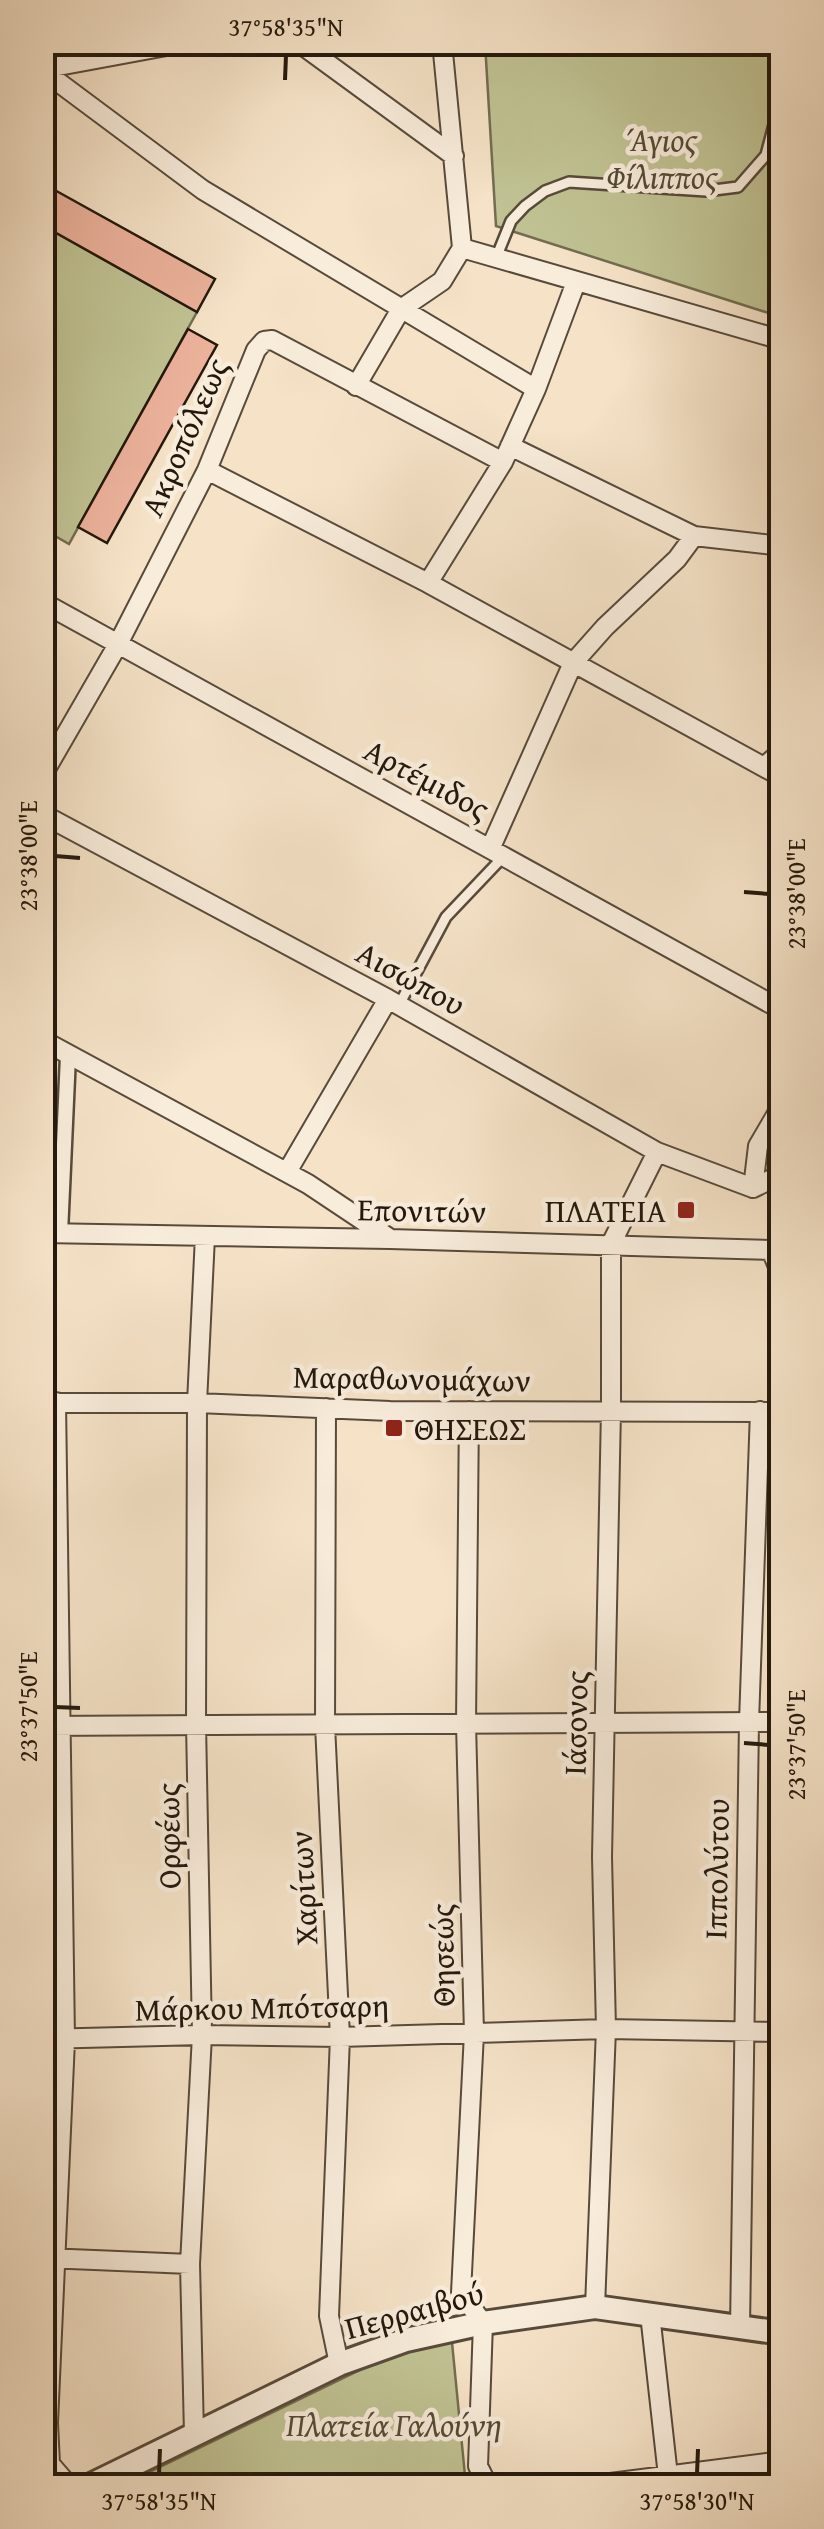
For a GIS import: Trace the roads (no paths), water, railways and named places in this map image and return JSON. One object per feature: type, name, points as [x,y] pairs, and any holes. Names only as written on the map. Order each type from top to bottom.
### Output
[{"type":"street","points":[[42,69],[188,42]]},
{"type":"street","points":[[298,42],[454,156]]},
{"type":"street","points":[[442,42],[462,248],[442,281],[401,309],[356,386],[694,536],[782,546]]},
{"type":"street","points":[[42,69],[202,190],[536,389]]},
{"type":"street","points":[[462,248],[782,340]]},
{"type":"street","points":[[428,583],[506,454],[536,389],[576,282]]},
{"type":"street","name":"Ακροπόλεως","points":[[42,776],[117,646],[207,470],[256,350],[264,341],[272,340],[356,386]]},
{"type":"street","points":[[207,470],[428,583],[782,776]]},
{"type":"street","points":[[498,851],[573,663],[604,627],[677,559],[694,536]]},
{"type":"street","name":"Αρτέμιδος","points":[[42,602],[782,1010]]},
{"type":"street","points":[[764,767],[782,750]]},
{"type":"street","name":"Αισώπου","points":[[42,814],[393,1002],[657,1152],[753,1188]]},
{"type":"street","points":[[287,1172],[393,1002]]},
{"type":"street","points":[[42,1040],[287,1172],[390,1238]]},
{"type":"street","points":[[52,1233],[68,1056]]},
{"type":"street","points":[[753,1188],[758,1146],[782,1105]]},
{"type":"street","name":"Ιάσονος","points":[[596,2307],[606,2029],[602,1857],[611,1409],[610,1244],[657,1152]]},
{"type":"street","points":[[753,1188],[782,1174]]},
{"type":"street","name":"Επονιτών","points":[[52,1233],[771,1250],[782,1276]]},
{"type":"street","name":"Ορφέως","points":[[194,2434],[190,2264],[202,2035],[196,1724],[198,1403],[206,1236]]},
{"type":"street","points":[[49,1402],[51,1726],[65,2040],[49,2258],[48,2423],[50,2464],[69,2486]]},
{"type":"street","name":"Μαραθωνομάχων","points":[[49,1402],[470,1412],[782,1412]]},
{"type":"street","name":"Χαρίτων","points":[[326,1408],[325,1726],[340,2038],[329,2316],[339,2364]]},
{"type":"street","name":"Ιππολύτου","points":[[740,2328],[749,1722],[760,1411]]},
{"type":"street","name":"Θησεώς","points":[[470,1412],[466,1724],[474,2033],[461,2293],[483,2323],[478,2466],[488,2486]]},
{"type":"street","points":[[51,1726],[782,1722]]},
{"type":"street","name":"Μάρκου Μπότσαρη","points":[[42,2039],[202,2035],[340,2038],[606,2029],[782,2032]]},
{"type":"street","points":[[49,2258],[190,2264]]},
{"type":"street","name":"Περραιβού","points":[[89,2486],[339,2364],[406,2340],[483,2323],[596,2307],[782,2333]]},
{"type":"street","points":[[650,2314],[671,2481]]},
{"type":"street","points":[[588,2486],[671,2481],[782,2461]]},
{"type":"lane","points":[[496,259],[510,222],[525,206],[546,191],[569,182],[706,191],[738,188],[766,155],[782,94]]},
{"type":"lane","points":[[393,1002],[446,917],[498,851]]},
{"type":"place","name":"ΠΛΑΤΕΙΑ","points":[[686,1210]]},
{"type":"place","name":"ΘΗΣΕΩΣ","points":[[394,1428]]},
{"type":"park label","name":"Άγιος Φίλιππος","points":[[662,158]]},
{"type":"park label","name":"Πλατεία Γαλούνη","points":[[394,2424]]}]
